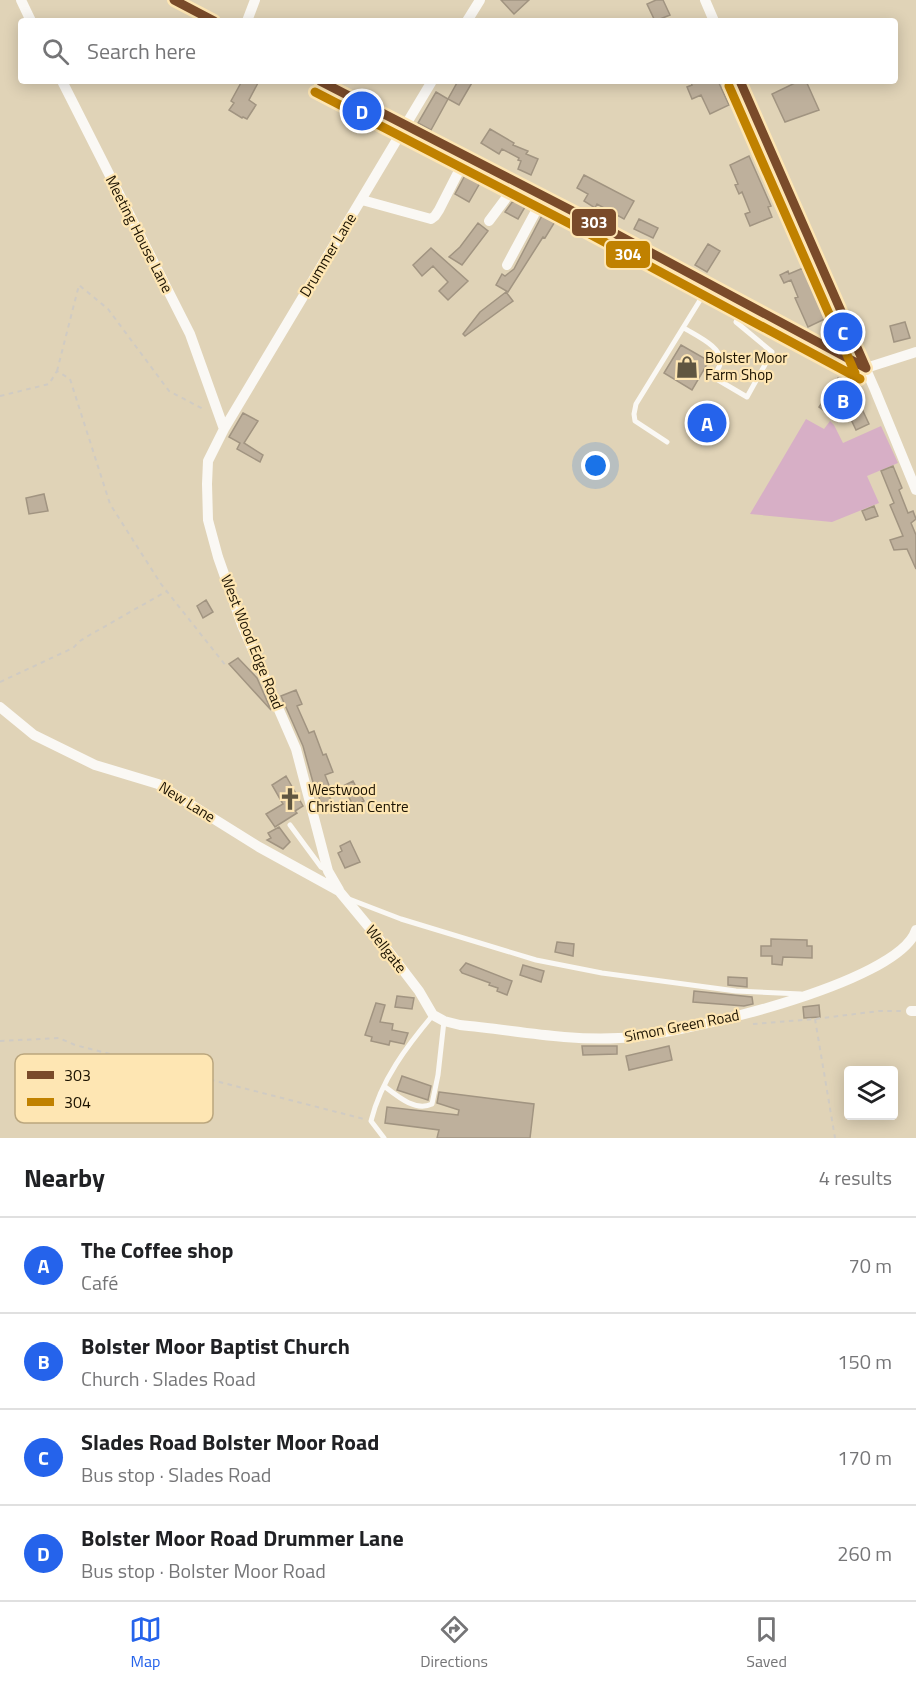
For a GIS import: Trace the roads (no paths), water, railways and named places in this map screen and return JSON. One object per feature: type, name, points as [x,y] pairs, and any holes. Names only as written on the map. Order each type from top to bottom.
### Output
[{"type":"street","points":[[21,0],[30,18]]},
{"type":"street","points":[[174,0],[208,18]]},
{"type":"street","points":[[248,18],[255,0]]},
{"type":"street","points":[[469,18],[480,0]]},
{"type":"street","points":[[705,0],[713,18]]},
{"type":"street","name":"Meeting House Lane","points":[[64,84],[190,334],[224,429]]},
{"type":"street","points":[[326,84],[467,155],[866,368],[916,352]]},
{"type":"street","name":"Drummer Lane","points":[[224,429],[430,84]]},
{"type":"street","points":[[741,84],[866,368],[916,490]]},
{"type":"street","points":[[362,200],[431,219],[440,210],[467,155]]},
{"type":"street","points":[[489,221],[518,182]]},
{"type":"street","points":[[507,265],[544,196]]},
{"type":"street","name":"West Wood Edge Road","points":[[224,429],[208,461],[208,520],[218,557],[242,625],[296,749],[328,871],[342,894]]},
{"type":"street","name":"New Lane","points":[[0,707],[34,735],[95,765],[158,784],[259,847],[308,872]]},
{"type":"street","name":"Wellgate","points":[[308,872],[342,894],[419,991],[434,1015],[444,1021],[460,1025]]},
{"type":"street","name":"Simon Green Road","points":[[460,1025],[568,1039],[622,1038],[718,1021],[837,985],[884,963],[908,945],[916,930]]},
{"type":"lane","points":[[668,442],[635,421],[633,414],[648,382],[710,284]]},
{"type":"lane","points":[[684,328],[716,349],[721,358],[721,364],[713,377],[747,397],[772,352],[735,322],[745,303]]},
{"type":"lane","points":[[290,825],[321,867],[328,871]]},
{"type":"lane","points":[[342,894],[401,918],[536,960],[602,973],[735,991],[810,994]]},
{"type":"lane","points":[[384,1138],[371,1121],[384,1086],[406,1047],[434,1015]]},
{"type":"lane","points":[[384,1086],[409,1103],[426,1106],[432,1104],[438,1076],[444,1021]]},
{"type":"place","name":"Bolster Moor Road Drummer Lane","points":[[362,111]]},
{"type":"place","name":"Slades Road Bolster Moor Road","points":[[843,332]]},
{"type":"place","name":"Bolster Moor Farm Shop","points":[[687,367]]},
{"type":"place","name":"Bolster Moor Baptist Church","points":[[843,400]]},
{"type":"place","name":"The Coffee shop","points":[[707,423]]},
{"type":"place","name":"Westwood Christian Centre","points":[[290,799]]}]
